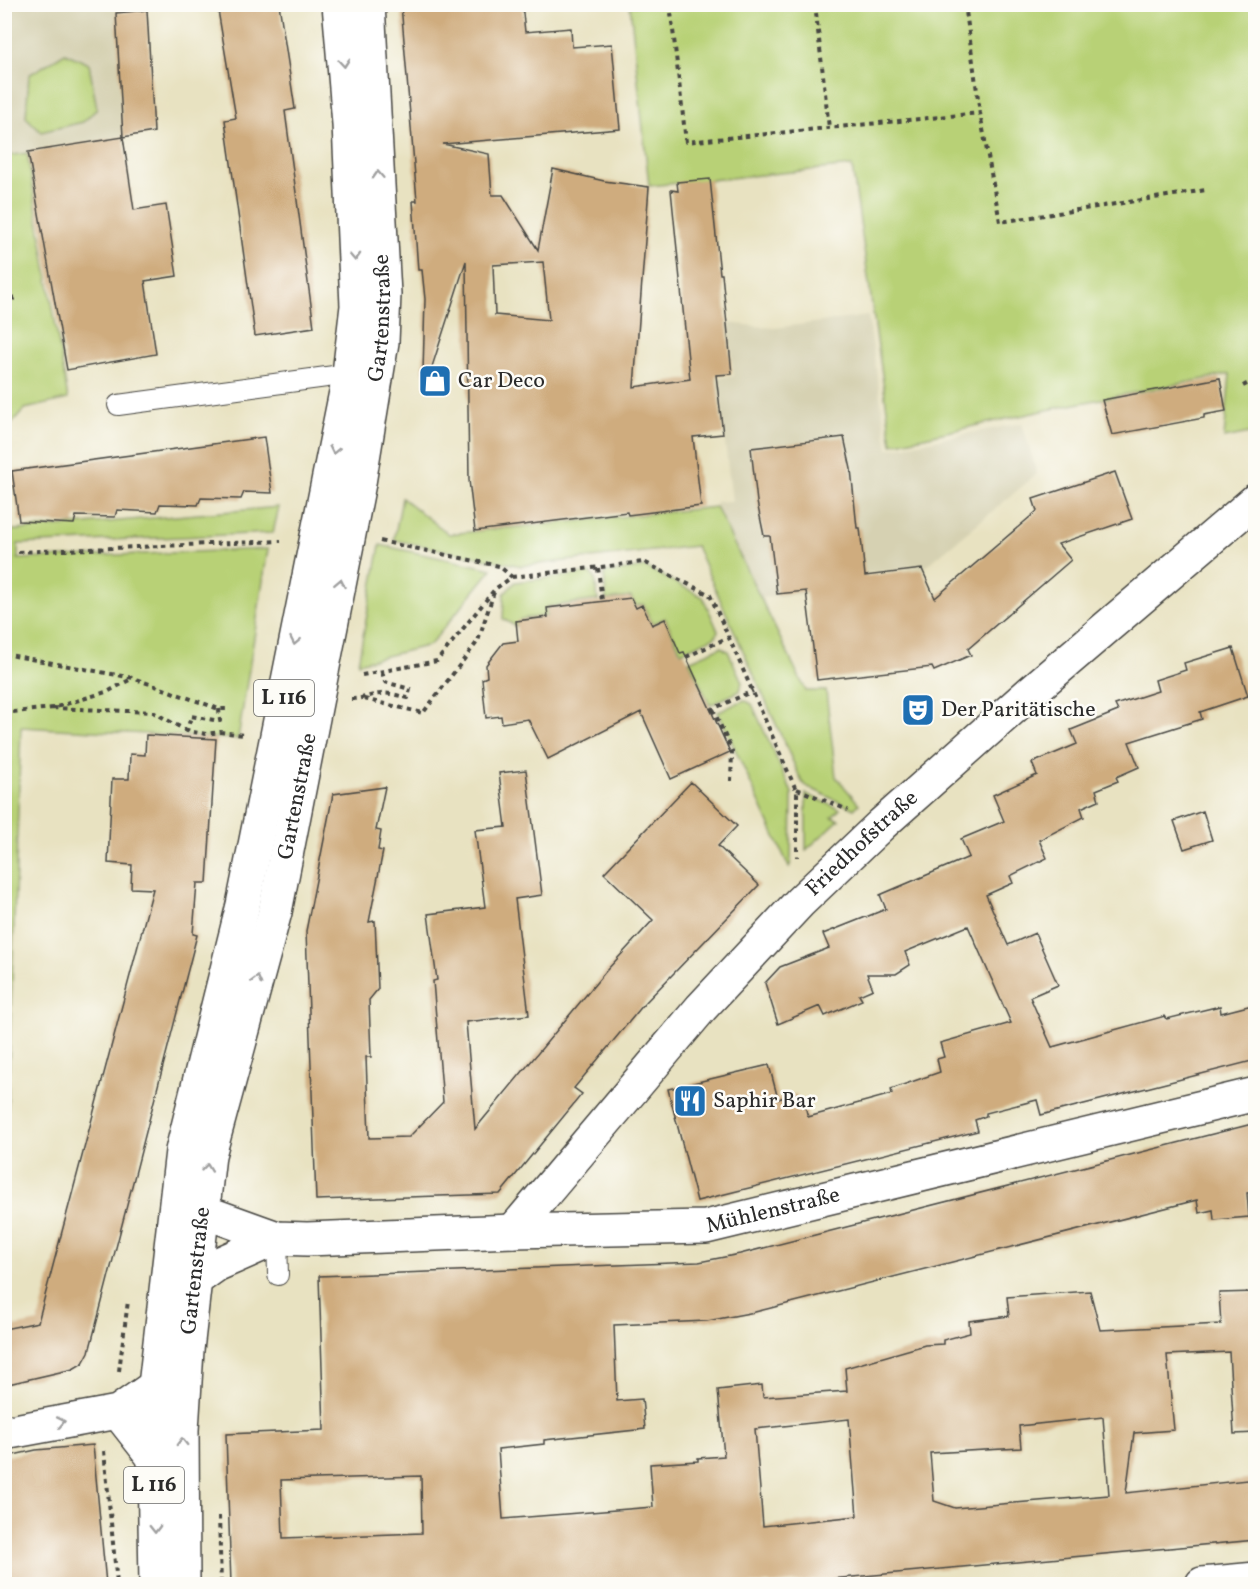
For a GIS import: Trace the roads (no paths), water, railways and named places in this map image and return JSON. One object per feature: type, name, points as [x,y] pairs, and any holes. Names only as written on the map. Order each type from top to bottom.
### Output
[{"type":"main road","name":"Gartenstraße","points":[[156,1584],[155,1386],[182,1151],[243,905],[349,374],[357,306],[349,124],[339,4]]},
{"type":"main road","name":"Gartenstraße","points":[[183,1584],[182,1430],[187,1350],[208,1155],[275,912],[359,483],[382,342],[384,294],[368,4]]},
{"type":"main road","name":"Friedhofstraße","points":[[513,1231],[701,1008],[800,902],[882,824],[1032,691],[1256,500]]},
{"type":"main road","name":"Mühlenstraße","points":[[202,1211],[277,1238],[307,1239],[513,1231],[706,1227],[1256,1094]]},
{"type":"main road","name":"Mühlenstraße","points":[[195,1280],[216,1264],[277,1238]]},
{"type":"main road","points":[[4,1433],[110,1413],[155,1386],[187,1350]]},
{"type":"main road","points":[[110,1413],[154,1458]]},
{"type":"main road","points":[[1202,1584],[1256,1579]]},
{"type":"lane","points":[[118,405],[349,374]]},
{"type":"lane","points":[[277,1238],[278,1275]]},
{"type":"place","name":"Car Deco","points":[[435,381]]},
{"type":"place","name":"Der Paritätische","points":[[918,710]]},
{"type":"place","name":"Saphir Bar","points":[[690,1101]]}]
